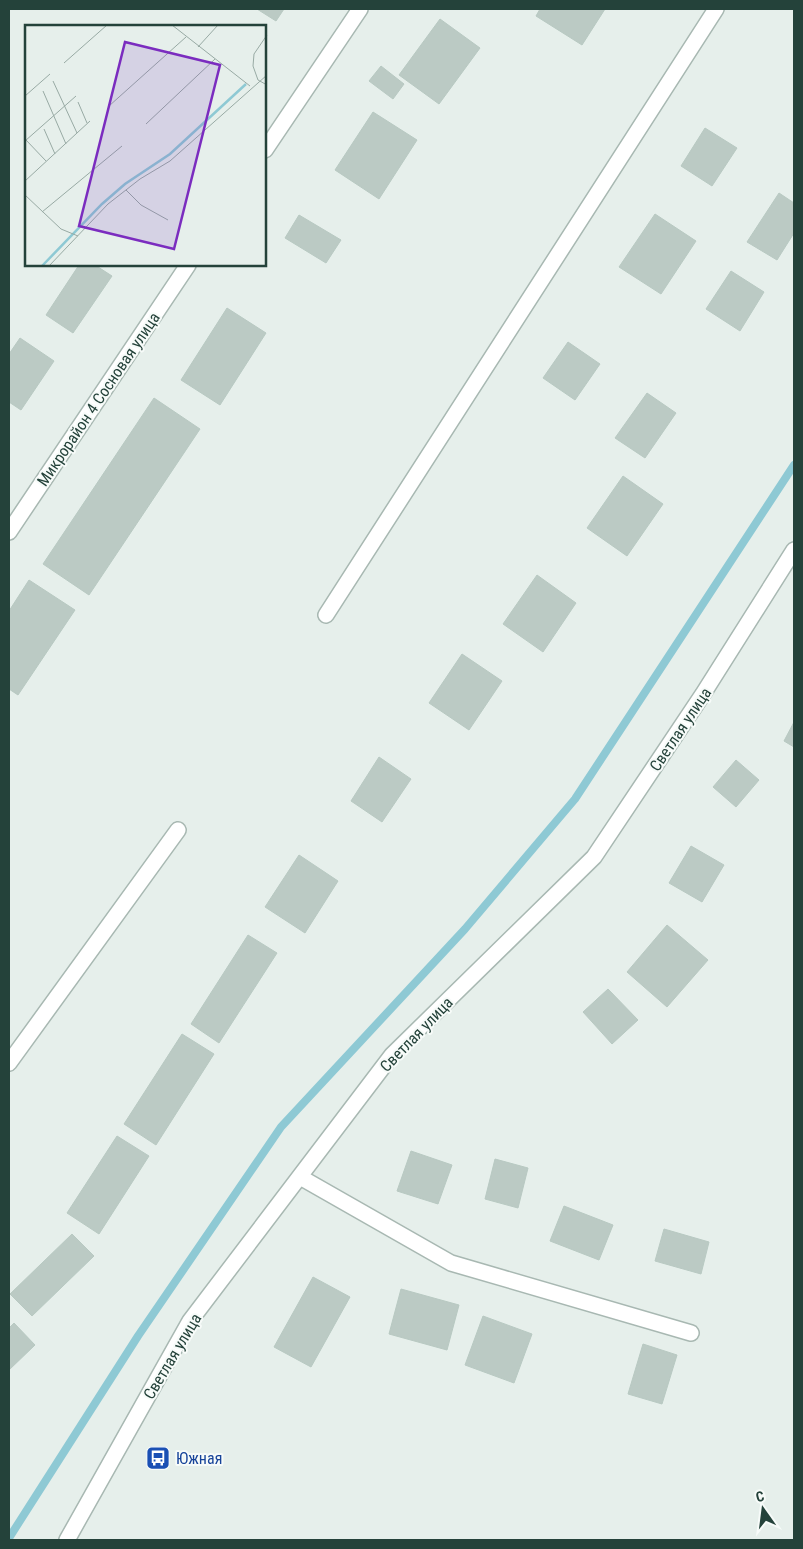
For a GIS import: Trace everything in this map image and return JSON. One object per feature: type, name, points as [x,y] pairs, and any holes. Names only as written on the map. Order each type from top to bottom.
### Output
[{"type":"street","points":[[266,149],[360,9]]},
{"type":"street","points":[[326,615],[716,9]]},
{"type":"street","name":"Микрорайон 4 Сосновая улица","points":[[9,532],[187,266]]},
{"type":"street","name":"Светлая улица","points":[[67,1540],[190,1321],[392,1055],[594,857],[703,694],[794,550]]},
{"type":"street","points":[[9,1063],[178,830]]},
{"type":"street","points":[[300,1177],[451,1263],[691,1333]]},
{"type":"building","points":[[257,9],[284,9],[276,21]]},
{"type":"building","points":[[540,9],[605,9],[582,45],[536,16]]},
{"type":"building","points":[[440,19],[480,48],[439,104],[399,75]]},
{"type":"building","points":[[381,66],[404,84],[393,99],[369,81]]},
{"type":"building","points":[[373,112],[417,140],[379,199],[335,170]]},
{"type":"building","points":[[705,128],[737,148],[712,186],[681,166]]},
{"type":"building","points":[[779,193],[794,203],[794,233],[777,260],[747,242]]},
{"type":"building","points":[[655,214],[696,241],[661,294],[619,267]]},
{"type":"building","points":[[299,215],[341,240],[326,263],[285,238]]},
{"type":"building","points":[[78,266],[97,266],[112,276],[73,333],[46,315]]},
{"type":"building","points":[[731,271],[764,292],[740,331],[706,309]]},
{"type":"building","points":[[227,308],[266,333],[220,405],[181,380]]},
{"type":"building","points":[[20,338],[54,361],[21,410],[9,402],[9,354]]},
{"type":"building","points":[[568,342],[600,364],[575,400],[543,378]]},
{"type":"building","points":[[647,393],[676,413],[645,458],[615,438]]},
{"type":"building","points":[[154,398],[200,429],[89,595],[43,564]]},
{"type":"building","points":[[623,476],[663,504],[627,556],[587,528]]},
{"type":"building","points":[[537,575],[576,603],[543,652],[503,624]]},
{"type":"building","points":[[29,580],[75,610],[18,695],[9,689],[9,611]]},
{"type":"building","points":[[462,654],[502,681],[469,730],[429,703]]},
{"type":"building","points":[[794,722],[794,747],[784,741]]},
{"type":"building","points":[[379,757],[411,779],[382,822],[351,801]]},
{"type":"building","points":[[736,760],[759,780],[736,807],[713,787]]},
{"type":"building","points":[[691,846],[724,865],[702,902],[669,883]]},
{"type":"building","points":[[299,855],[338,881],[305,933],[265,907]]},
{"type":"building","points":[[667,925],[708,960],[667,1007],[627,972]]},
{"type":"building","points":[[248,935],[277,953],[219,1043],[191,1024]]},
{"type":"building","points":[[608,989],[638,1020],[612,1044],[583,1012]]},
{"type":"building","points":[[182,1034],[214,1054],[156,1145],[124,1124]]},
{"type":"building","points":[[117,1136],[149,1156],[99,1234],[67,1213]]},
{"type":"building","points":[[411,1151],[452,1165],[438,1204],[397,1191]]},
{"type":"building","points":[[495,1159],[528,1168],[518,1208],[485,1199]]},
{"type":"building","points":[[564,1206],[613,1225],[599,1260],[550,1241]]},
{"type":"building","points":[[664,1229],[709,1242],[701,1274],[655,1261]]},
{"type":"building","points":[[72,1234],[94,1256],[32,1316],[10,1294]]},
{"type":"building","points":[[313,1277],[350,1297],[311,1367],[274,1347]]},
{"type":"building","points":[[401,1289],[459,1305],[447,1350],[389,1334]]},
{"type":"building","points":[[483,1316],[532,1334],[514,1383],[465,1365]]},
{"type":"building","points":[[14,1323],[35,1345],[9,1370],[9,1328]]},
{"type":"building","points":[[643,1344],[677,1355],[662,1404],[628,1394]]},
{"type":"waterway","points":[[9,1538],[138,1336],[281,1127],[465,929],[575,799],[794,465]]},
{"type":"place","name":"Южная","points":[[158,1458]]}]
